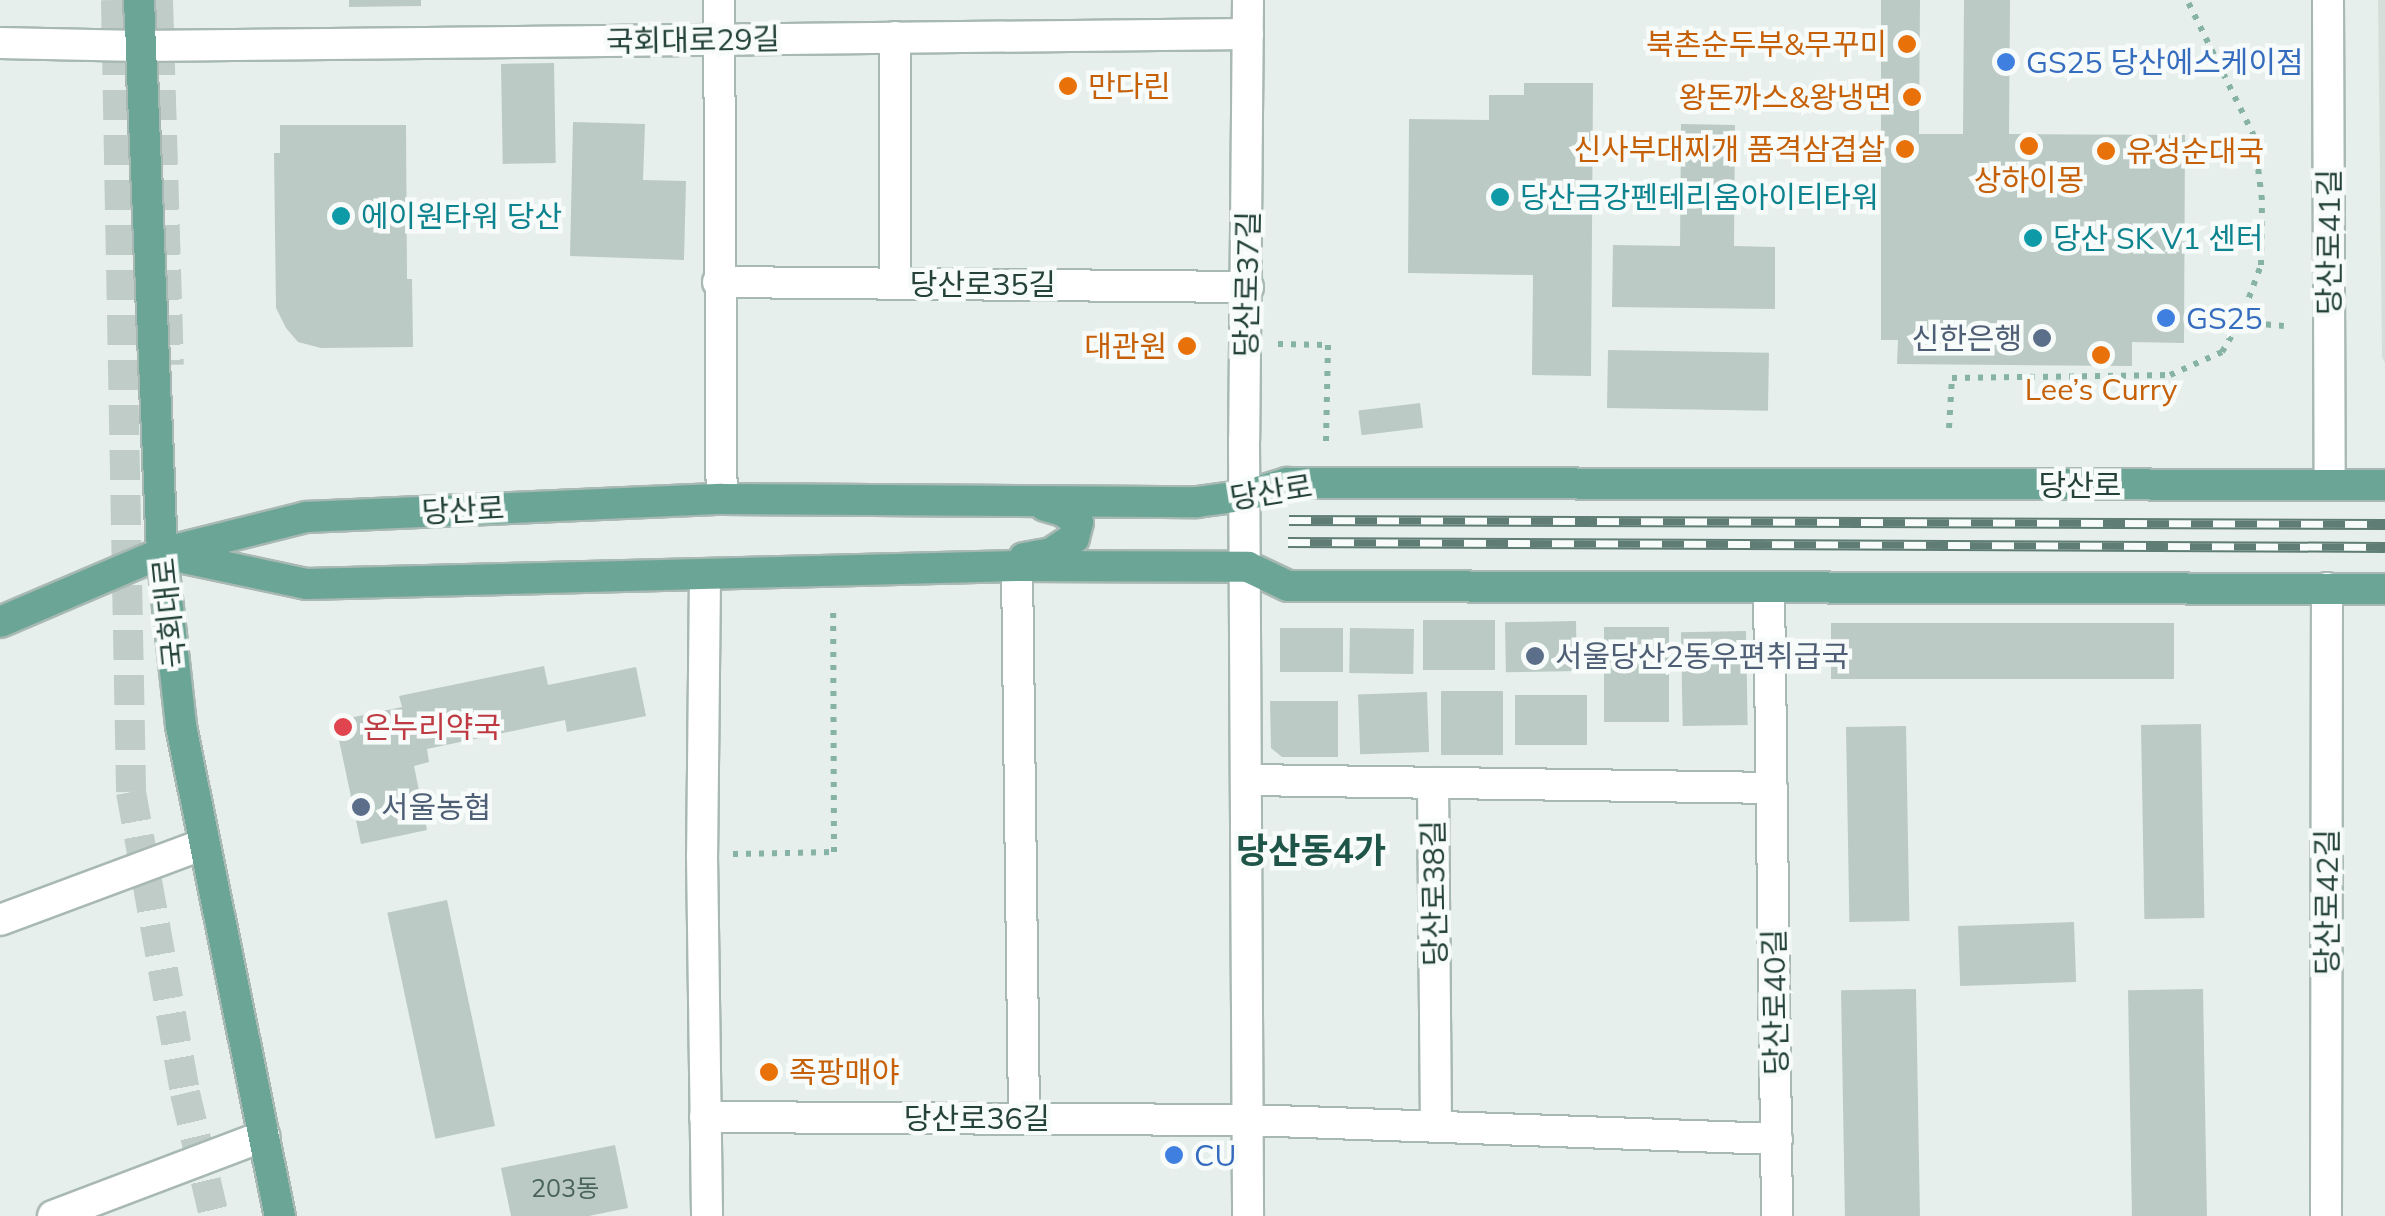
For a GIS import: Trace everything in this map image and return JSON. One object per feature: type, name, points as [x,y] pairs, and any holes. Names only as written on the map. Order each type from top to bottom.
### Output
[{"type":"main road","name":"국회대로","points":[[139,0],[162,554],[181,726],[280,1216]]},
{"type":"main road","name":"당산로","points":[[0,622],[162,554],[306,518],[722,498],[1034,504],[1197,502],[1248,495],[1287,483],[2385,485]]},
{"type":"main road","points":[[982,567],[1051,552],[1074,538],[1078,522],[1063,510],[1034,504]]},
{"type":"main road","points":[[162,554],[306,584],[1017,566],[1248,567],[1288,586],[2385,589]]},
{"type":"street","points":[[718,0],[722,498]]},
{"type":"street","name":"당산로37길","points":[[1248,0],[1248,567]]},
{"type":"street","name":"당산로41길","points":[[2328,0],[2330,485]]},
{"type":"street","name":"국회대로29길","points":[[0,43],[139,46],[1248,34]]},
{"type":"street","points":[[895,37],[895,284]]},
{"type":"street","name":"당산로35길","points":[[718,282],[1248,286]]},
{"type":"street","points":[[1017,566],[1024,1118]]},
{"type":"street","points":[[1248,567],[1248,1216]]},
{"type":"street","points":[[705,576],[702,855],[707,1216]]},
{"type":"street","name":"당산로40길","points":[[1769,587],[1777,1216]]},
{"type":"street","name":"당산로42길","points":[[2326,1216],[2327,588]]},
{"type":"street","name":"당산로38길","points":[[1248,780],[1432,783],[1436,1127]]},
{"type":"street","points":[[1432,783],[1772,788]]},
{"type":"street","points":[[0,920],[204,844]]},
{"type":"street","name":"당산로36길","points":[[706,1117],[1248,1120]]},
{"type":"street","points":[[1248,1120],[1777,1139]]},
{"type":"street","points":[[54,1216],[264,1136]]},
{"type":"path","points":[[1950,428],[1952,378],[2170,375],[2222,352],[2240,322],[2261,264],[2262,200],[2254,136],[2187,0]]},
{"type":"path","points":[[2240,322],[2284,326]]},
{"type":"path","points":[[1247,342],[1328,345],[1326,443]]},
{"type":"path","points":[[702,855],[834,852],[833,609]]},
{"type":"shaded area","points":[[2378,0],[2385,0],[2385,363],[2382,357]]},
{"type":"building","points":[[349,0],[421,0],[421,6],[349,7]]},
{"type":"building","name":"당산 SK V1 센터","points":[[1881,0],[1920,0],[1919,134],[1963,134],[1964,0],[2010,0],[2009,134],[2185,135],[2184,343],[2132,342],[2132,366],[1897,364],[1898,340],[1881,340]]},
{"type":"building","points":[[554,63],[556,163],[503,164],[501,64]]},
{"type":"building","name":"당산금강펜테리움아이티타워","points":[[1524,83],[1593,83],[1591,376],[1532,375],[1533,275],[1408,273],[1409,119],[1489,120],[1489,95],[1524,95]]},
{"type":"building","points":[[573,122],[645,124],[643,180],[686,181],[684,260],[570,256]]},
{"type":"building","points":[[1681,124],[1735,125],[1734,246],[1775,247],[1775,309],[1612,307],[1613,245],[1680,246]]},
{"type":"building","name":"에이원타워 당산","points":[[280,125],[406,125],[407,279],[412,279],[413,347],[321,348],[298,342],[286,328],[276,308],[274,153],[280,153]]},
{"type":"building","points":[[1608,350],[1769,353],[1768,411],[1607,408]]},
{"type":"building","points":[[1420,403],[1423,428],[1362,435],[1358,411]]},
{"type":"building","points":[[1423,620],[1495,620],[1495,670],[1423,670]]},
{"type":"building","points":[[1576,621],[1577,671],[1506,672],[1505,622]]},
{"type":"building","points":[[1831,623],[2174,623],[2174,679],[1831,679]]},
{"type":"building","points":[[1604,627],[1669,627],[1669,722],[1604,722]]},
{"type":"building","points":[[1280,628],[1343,628],[1343,672],[1280,672]]},
{"type":"building","points":[[1350,628],[1414,629],[1413,674],[1349,673]]},
{"type":"building","points":[[1746,631],[1748,725],[1683,726],[1681,632]]},
{"type":"building","points":[[544,666],[548,685],[636,667],[646,716],[567,732],[565,720],[427,749],[429,762],[414,766],[427,830],[361,844],[335,721],[402,707],[399,696]]},
{"type":"building","points":[[1441,691],[1503,691],[1503,755],[1441,755]]},
{"type":"building","points":[[1427,692],[1429,752],[1360,754],[1358,694]]},
{"type":"building","points":[[1515,695],[1587,695],[1587,745],[1515,745]]},
{"type":"building","points":[[1270,701],[1338,701],[1338,757],[1282,757],[1271,748]]},
{"type":"building","points":[[2201,724],[2204,918],[2144,919],[2141,725]]},
{"type":"building","points":[[1906,726],[1909,921],[1849,922],[1846,727]]},
{"type":"building","points":[[447,900],[495,1126],[435,1139],[387,913]]},
{"type":"building","points":[[2074,922],[2076,982],[1960,986],[1958,926]]},
{"type":"building","points":[[1916,989],[1920,1216],[1845,1216],[1841,990]]},
{"type":"building","points":[[2203,989],[2207,1216],[2132,1216],[2128,990]]},
{"type":"building","points":[[615,1145],[628,1208],[589,1216],[511,1216],[501,1168]]},
{"type":"tunnel","points":[[116,0],[131,792],[185,1093],[214,1216]]},
{"type":"tunnel","points":[[158,0],[169,365]]},
{"type":"railway","points":[[1289,520],[2385,524]]},
{"type":"railway","points":[[1288,542],[2385,547]]},
{"type":"place","name":"북촌순두부&무꾸미","points":[[1907,44]]},
{"type":"place","name":"GS25 당산에스케이점","points":[[2006,62]]},
{"type":"place","name":"만다린","points":[[1068,86]]},
{"type":"place","name":"왕돈까스&왕냉면","points":[[1912,97]]},
{"type":"place","name":"상하이몽","points":[[2029,146]]},
{"type":"place","name":"신사부대찌개 품격삼겹살","points":[[1905,149]]},
{"type":"place","name":"유성순대국","points":[[2106,151]]},
{"type":"place","name":"당산금강펜테리움아이티타워","points":[[1500,197]]},
{"type":"place","name":"에이원타워 당산","points":[[341,216]]},
{"type":"place","name":"당산 SK V1 센터","points":[[2033,238]]},
{"type":"place","name":"GS25","points":[[2166,318]]},
{"type":"place","name":"신한은행","points":[[2042,338]]},
{"type":"place","name":"대관원","points":[[1187,346]]},
{"type":"place","name":"Lee’s Curry","points":[[2101,355]]},
{"type":"place","name":"서울당산2동우편취급국","points":[[1535,656]]},
{"type":"place","name":"온누리약국","points":[[343,727]]},
{"type":"place","name":"서울농협","points":[[361,807]]},
{"type":"place","name":"족팡매야","points":[[769,1072]]},
{"type":"place","name":"CU","points":[[1174,1155]]},
{"type":"district","name":"당산동4가","points":[[1311,850]]}]
